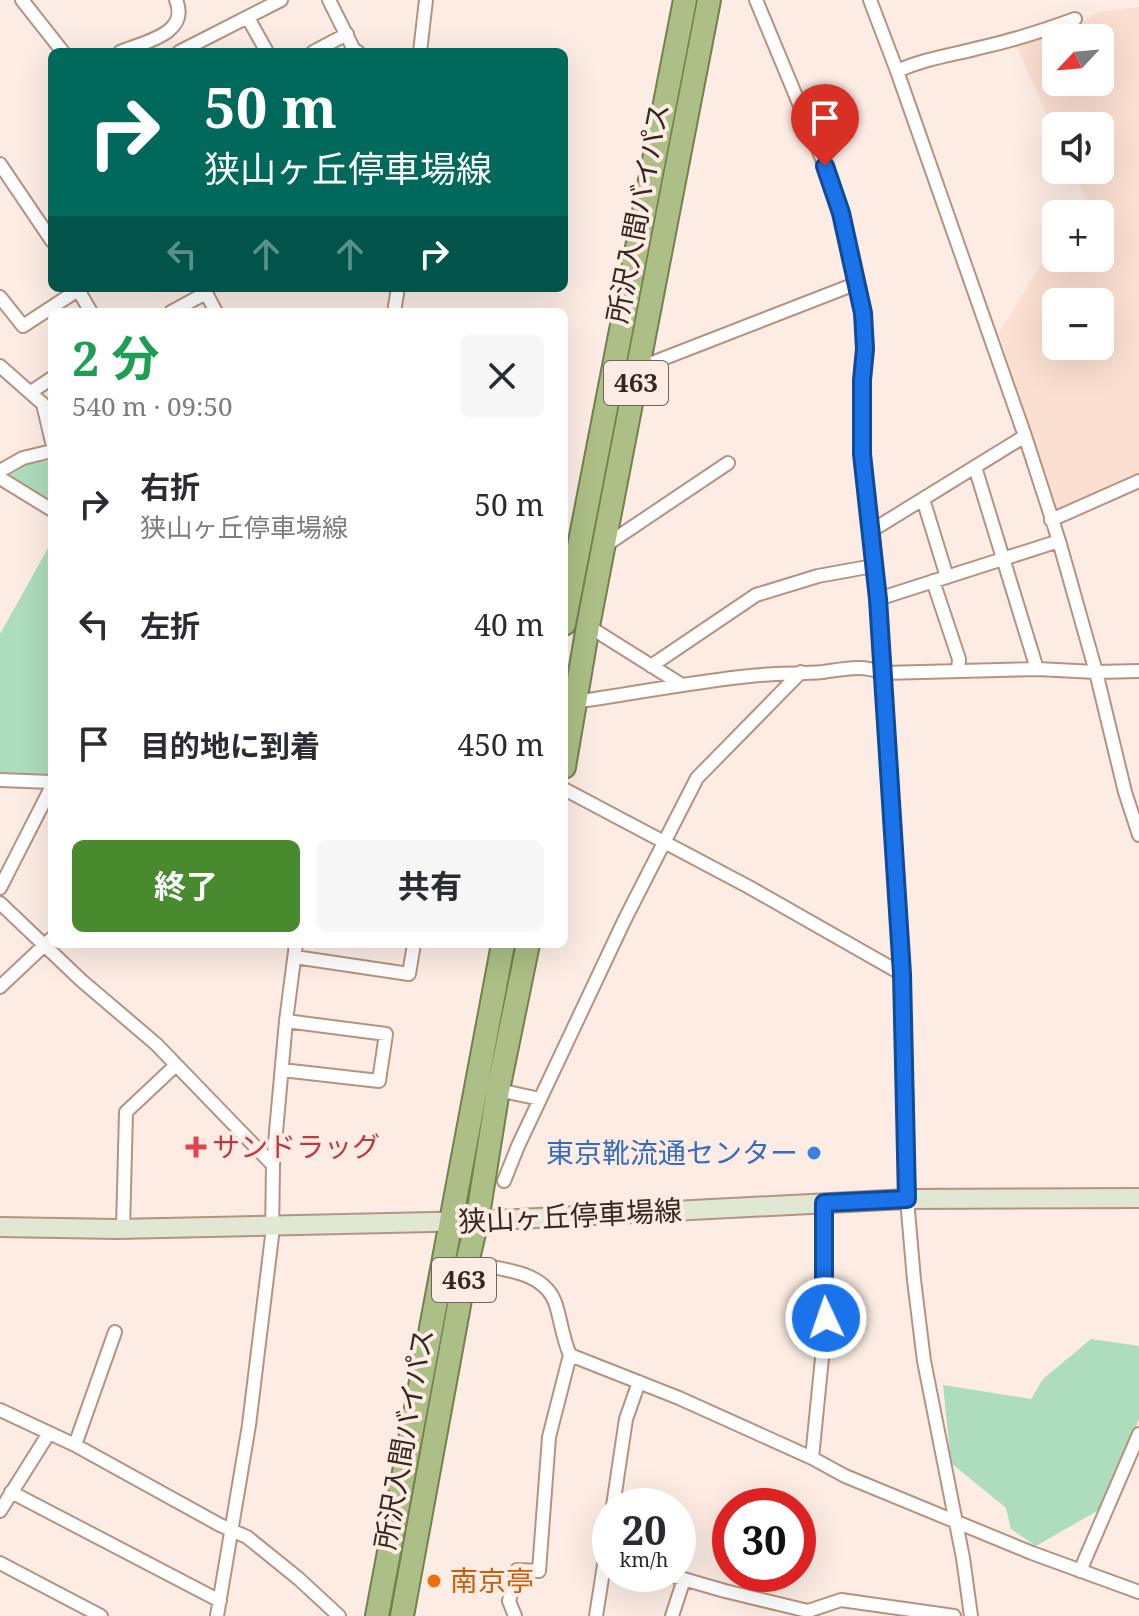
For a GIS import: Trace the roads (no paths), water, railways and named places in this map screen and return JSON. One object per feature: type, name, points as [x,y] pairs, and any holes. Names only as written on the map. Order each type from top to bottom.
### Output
[{"type":"highway","name":"所沢入間バイパス","points":[[568,598],[685,0]]},
{"type":"highway","name":"所沢入間バイパス","points":[[568,724],[709,0]]},
{"type":"highway","name":"所沢入間バイパス","points":[[377,1616],[502,948]]},
{"type":"highway","name":"所沢入間バイパス","points":[[402,1616],[477,1221],[498,1090],[527,948]]},
{"type":"main road","name":"狭山ヶ丘停車場線","points":[[0,1227],[123,1229],[477,1221],[907,1199],[1139,1198]]},
{"type":"street","points":[[22,0],[60,48]]},
{"type":"street","points":[[130,48],[169,32],[176,25],[179,7],[176,0]]},
{"type":"street","points":[[185,48],[281,0]]},
{"type":"street","points":[[329,0],[353,48]]},
{"type":"street","points":[[420,48],[426,0]]},
{"type":"street","points":[[756,0],[825,166],[841,213],[863,313],[862,454],[878,599],[902,974],[907,1199],[924,1361],[971,1616]]},
{"type":"street","points":[[870,0],[1025,436],[1059,541],[1139,835]]},
{"type":"street","points":[[248,18],[265,48]]},
{"type":"street","points":[[897,71],[923,60],[983,47],[1075,19]]},
{"type":"street","points":[[169,32],[176,48]]},
{"type":"street","points":[[321,48],[347,34]]},
{"type":"street","points":[[0,164],[48,235]]},
{"type":"street","points":[[0,189],[12,181]]},
{"type":"street","points":[[639,368],[855,284]]},
{"type":"street","points":[[49,308],[73,292]]},
{"type":"street","points":[[178,308],[206,293],[214,308]]},
{"type":"street","points":[[0,297],[23,326],[48,309]]},
{"type":"street","points":[[0,366],[43,404],[48,421]]},
{"type":"street","points":[[31,392],[48,381]]},
{"type":"street","points":[[871,531],[1025,436]]},
{"type":"street","points":[[0,471],[23,458],[48,452]]},
{"type":"street","points":[[603,547],[728,463]]},
{"type":"street","points":[[975,467],[1037,669]]},
{"type":"street","points":[[0,478],[48,508]]},
{"type":"street","points":[[1051,520],[1139,481]]},
{"type":"street","points":[[923,499],[947,577]]},
{"type":"street","points":[[878,599],[1059,541]]},
{"type":"street","points":[[651,666],[756,595],[818,576],[873,566]]},
{"type":"street","points":[[933,581],[959,659],[958,670]]},
{"type":"street","points":[[588,626],[682,685]]},
{"type":"street","points":[[570,703],[747,676],[822,672],[847,667],[875,669],[883,673],[1037,669],[1139,671]]},
{"type":"street","points":[[504,1181],[540,1099],[697,778],[801,672]]},
{"type":"street","points":[[0,780],[48,784]]},
{"type":"street","points":[[568,791],[749,887],[902,974]]},
{"type":"street","points":[[0,888],[48,792]]},
{"type":"street","points":[[0,903],[48,942],[0,987]]},
{"type":"street","points":[[54,948],[156,1044],[273,1165]]},
{"type":"street","points":[[217,1616],[249,1425],[273,1225],[273,1165],[296,950],[409,974],[413,948]]},
{"type":"street","points":[[282,1070],[379,1081],[386,1034],[286,1021]]},
{"type":"street","points":[[123,1229],[126,1112],[176,1065]]},
{"type":"street","points":[[498,1090],[540,1099]]},
{"type":"street","points":[[812,1458],[826,1318],[824,1203]]},
{"type":"street","points":[[480,1265],[512,1271],[536,1280],[548,1289],[555,1301],[570,1355],[549,1437],[539,1571],[517,1570],[509,1601],[515,1616]]},
{"type":"street","points":[[75,1445],[115,1332]]},
{"type":"street","points":[[570,1355],[679,1398],[845,1476],[1139,1592]]},
{"type":"street","points":[[616,1488],[626,1419],[639,1382]]},
{"type":"street","points":[[0,1410],[75,1445],[247,1537],[339,1616]]},
{"type":"street","points":[[0,1511],[49,1433]]},
{"type":"street","points":[[1080,1571],[1139,1434]]},
{"type":"street","points":[[11,1492],[220,1601]]},
{"type":"street","points":[[0,1563],[101,1616]]},
{"type":"street","points":[[696,1582],[808,1611],[841,1600],[954,1616]]},
{"type":"street","points":[[596,1616],[601,1592]]},
{"type":"street","points":[[672,1616],[680,1592]]},
{"type":"place","name":"サンドラッグ","points":[[196,1147]]},
{"type":"place","name":"東京靴流通センター","points":[[814,1153]]},
{"type":"place","name":"南京亭","points":[[434,1581]]}]
